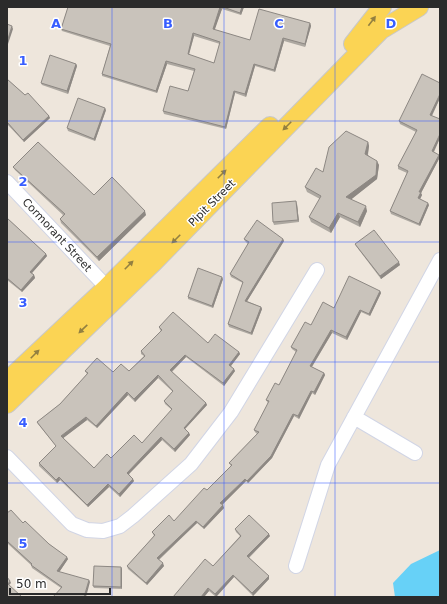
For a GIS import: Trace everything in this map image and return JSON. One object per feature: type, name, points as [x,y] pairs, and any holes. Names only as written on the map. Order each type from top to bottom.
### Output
[{"type":"main road","name":"Pipit Street","points":[[7,404],[111,292],[358,39],[382,7]]},
{"type":"main road","name":"Pipit Street","points":[[7,381],[111,292],[154,262],[381,30],[419,7]]},
{"type":"street","name":"Cormorant Street","points":[[7,182],[111,292]]},
{"type":"street","points":[[296,566],[328,465],[440,260]]},
{"type":"street","points":[[7,457],[72,524],[87,530],[103,531],[120,526],[134,516],[191,464],[222,424],[231,412],[317,270]]},
{"type":"street","points":[[354,417],[415,453]]},
{"type":"water","points":[[440,550],[440,597],[395,597],[393,583],[411,564]]},
{"type":"building","points":[[68,7],[220,7],[213,29],[250,40],[259,9],[310,23],[305,44],[283,38],[274,70],[254,64],[245,94],[234,91],[225,127],[163,111],[170,86],[188,91],[195,69],[166,61],[156,91],[102,74],[111,44],[61,29]],"holes":[[[193,33],[220,42],[214,63],[188,54]]]},
{"type":"building","points":[[223,7],[242,7],[240,13]]},
{"type":"building","points":[[7,24],[12,26],[7,42]]},
{"type":"building","points":[[50,55],[76,64],[67,91],[41,83]]},
{"type":"building","points":[[422,74],[440,83],[440,94],[430,115],[440,119],[440,134],[432,151],[439,155],[419,192],[421,192],[418,198],[428,203],[419,224],[390,211],[408,171],[398,166],[417,130],[399,121]]},
{"type":"building","points":[[7,79],[25,95],[28,93],[49,116],[23,140],[7,122]]},
{"type":"building","points":[[78,98],[105,108],[94,139],[67,128]]},
{"type":"building","points":[[346,131],[368,142],[365,154],[377,161],[376,175],[346,197],[366,206],[358,222],[338,213],[329,228],[309,217],[321,196],[305,187],[316,168],[323,172],[329,147]]},
{"type":"building","points":[[38,142],[94,195],[112,177],[145,211],[97,257],[60,219],[65,214],[13,167]]},
{"type":"building","points":[[296,201],[298,220],[273,222],[272,203]]},
{"type":"building","points":[[7,218],[46,254],[30,272],[34,275],[21,290],[7,278]]},
{"type":"building","points":[[257,220],[283,239],[245,301],[261,307],[251,333],[228,324],[243,282],[230,274],[249,242],[244,239]]},
{"type":"building","points":[[374,230],[399,262],[380,276],[355,244]]},
{"type":"building","points":[[198,268],[222,277],[212,306],[188,297]]},
{"type":"building","points":[[349,276],[380,291],[369,314],[360,310],[346,337],[331,330],[310,366],[324,373],[314,392],[311,391],[298,416],[293,414],[271,456],[247,481],[245,479],[220,503],[223,505],[203,527],[196,521],[157,558],[163,563],[146,583],[127,566],[155,535],[152,532],[169,515],[174,521],[204,488],[207,490],[232,465],[229,463],[259,432],[254,430],[269,401],[266,400],[275,383],[279,385],[297,350],[291,347],[305,322],[311,325],[323,302],[334,308]]},
{"type":"building","points":[[173,312],[208,343],[215,334],[239,352],[229,365],[234,369],[223,383],[185,355],[170,370],[206,403],[184,428],[189,433],[174,449],[161,437],[127,473],[133,479],[119,494],[108,484],[87,505],[59,477],[56,480],[39,463],[56,446],[37,422],[60,404],[88,373],[85,371],[97,358],[113,372],[121,364],[129,371],[145,356],[141,351],[162,330],[159,327]],"holes":[[[158,375],[173,391],[164,401],[172,409],[142,443],[134,435],[111,458],[107,454],[94,468],[61,436],[86,417],[96,426],[127,392],[134,399]]]},
{"type":"building","points":[[11,510],[23,523],[25,521],[49,544],[67,557],[57,571],[89,580],[84,597],[53,597],[62,587],[31,565],[32,564],[7,541],[7,513]]},
{"type":"building","points":[[249,515],[269,534],[247,556],[269,576],[252,593],[233,575],[215,594],[208,588],[201,597],[173,597],[205,559],[213,566],[241,536],[235,529]]},
{"type":"building","points":[[94,566],[121,567],[121,587],[93,586]]},
{"type":"building","points":[[7,577],[10,581],[8,584],[22,597],[7,597]]}]
